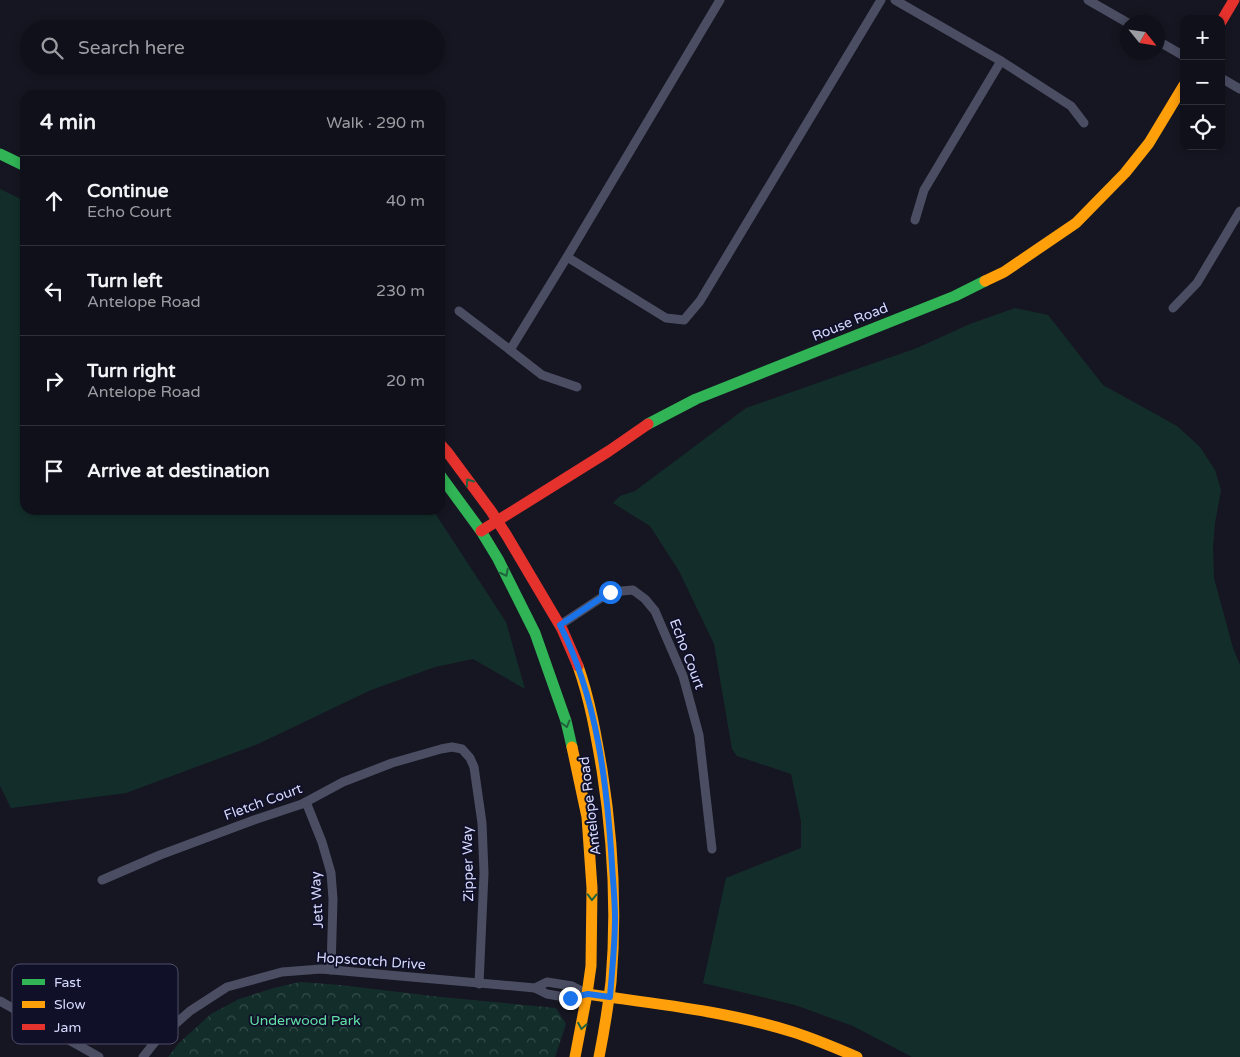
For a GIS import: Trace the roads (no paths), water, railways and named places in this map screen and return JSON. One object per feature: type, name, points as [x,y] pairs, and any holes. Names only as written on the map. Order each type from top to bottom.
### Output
[{"type":"street","points":[[510,350],[720,0]]},
{"type":"street","points":[[567,257],[666,318],[684,320],[700,301],[881,0]]},
{"type":"street","points":[[895,0],[1001,62],[1071,106],[1084,123]]},
{"type":"street","points":[[1088,0],[1120,18]]},
{"type":"street","points":[[1225,15],[1234,0]]},
{"type":"street","points":[[1165,45],[1180,54]]},
{"type":"street","points":[[915,220],[924,190],[1001,62]]},
{"type":"street","points":[[1225,80],[1240,89]]},
{"type":"street","name":"Rouse Road","points":[[481,531],[609,451],[651,422],[696,399],[955,296],[1004,272],[1076,223],[1126,173],[1149,143],[1180,92]]},
{"type":"street","points":[[0,154],[20,164]]},
{"type":"street","points":[[1173,308],[1197,283],[1240,211]]},
{"type":"street","points":[[459,311],[542,375],[577,387]]},
{"type":"street","name":"Antelope Road","points":[[445,450],[498,521],[560,625],[570,645],[586,692],[596,732],[605,784],[610,835],[615,918],[610,997]]},
{"type":"street","name":"Antelope Road","points":[[445,482],[481,531],[498,559],[535,632],[566,721],[587,816],[592,888],[591,966],[588,994]]},
{"type":"street","name":"Echo Court","points":[[560,625],[610,592],[633,590],[645,599],[655,611],[684,676],[699,735],[712,850]]},
{"type":"street","name":"Fletch Court","points":[[102,880],[169,852],[302,804],[343,782],[392,763],[441,749],[462,749]]},
{"type":"street","name":"Zipper Way","points":[[462,749],[470,758],[474,767],[482,823],[484,874],[479,984]]},
{"type":"street","name":"Jett Way","points":[[306,802],[322,842],[331,873],[333,899],[331,970]]},
{"type":"street","name":"Hopscotch Drive","points":[[178,1022],[190,1011],[228,987],[282,972],[321,969],[535,988],[547,982],[572,986],[588,994]]},
{"type":"street","points":[[576,1057],[588,994],[733,1017],[775,1027],[857,1057]]},
{"type":"street","points":[[599,1057],[610,997]]},
{"type":"street","points":[[0,1001],[12,1008]]},
{"type":"street","points":[[76,1044],[99,1057]]},
{"type":"street","name":"Hopscotch Drive","points":[[143,1057],[153,1044]]},
{"type":"park label","name":"Underwood Park","points":[[305,1020]]}]
